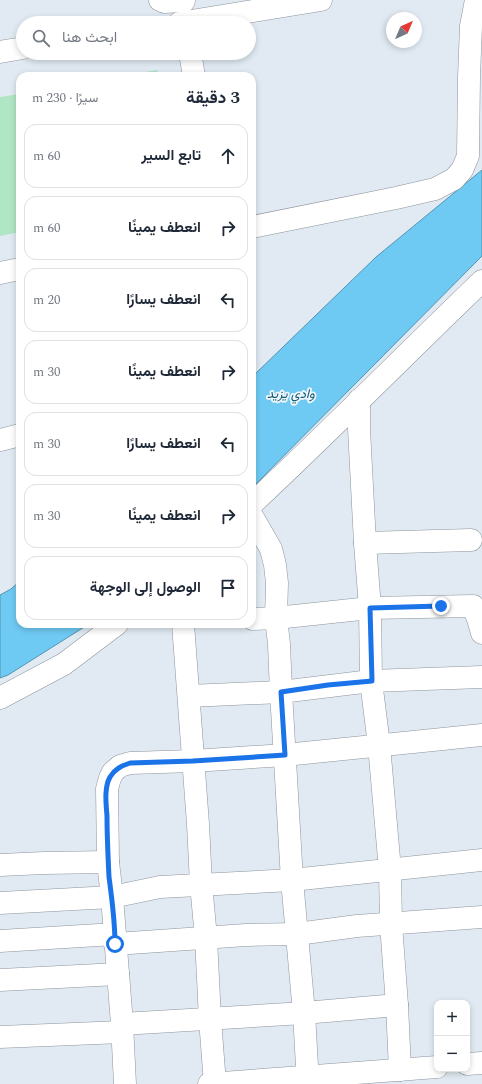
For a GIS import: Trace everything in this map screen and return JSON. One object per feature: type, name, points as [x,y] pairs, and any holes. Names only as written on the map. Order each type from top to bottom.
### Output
[{"type":"street","points":[[160,0],[184,14],[321,0]]},
{"type":"street","points":[[256,226],[435,189],[454,179],[462,170],[468,156],[471,26],[476,0]]},
{"type":"street","points":[[0,52],[16,49]]},
{"type":"street","points":[[191,60],[193,72]]},
{"type":"street","points":[[0,273],[16,270]]},
{"type":"street","points":[[256,500],[304,456],[482,280]]},
{"type":"street","points":[[359,400],[359,429],[365,543],[370,608],[372,681],[390,870],[391,924],[400,1070]]},
{"type":"street","points":[[0,440],[16,436]]},
{"type":"street","points":[[256,523],[271,550],[277,582],[276,618],[280,644],[281,692],[292,880],[304,1013],[308,1080]]},
{"type":"street","points":[[365,543],[471,540]]},
{"type":"street","points":[[256,620],[370,608],[473,606],[482,633]]},
{"type":"street","points":[[0,698],[64,664],[112,628]]},
{"type":"street","points":[[183,628],[215,1084]]},
{"type":"street","points":[[189,696],[281,692],[328,685],[372,681],[482,677]]},
{"type":"street","points":[[125,1084],[118,974],[108,862],[106,789],[113,772],[120,766],[130,763],[193,761],[285,755],[482,735]]},
{"type":"street","points":[[0,903],[112,897],[160,887],[292,880],[482,860]]},
{"type":"street","points":[[0,865],[108,862]]},
{"type":"street","points":[[0,941],[206,938],[246,935],[297,934],[357,926],[482,917]]},
{"type":"street","points":[[0,980],[118,974]]},
{"type":"street","points":[[0,1037],[397,1005]]},
{"type":"street","points":[[470,1064],[482,1063]]},
{"type":"street","points":[[209,1084],[308,1080],[434,1067]]},
{"type":"green space","points":[[157,70],[157,72],[145,72]]},
{"type":"green space","points":[[16,95],[16,233],[0,236],[0,97]]},
{"type":"water","name":"وادي يزيد","points":[[482,170],[482,256],[256,484],[256,373],[376,257]]},
{"type":"water","points":[[16,585],[16,628],[83,628],[8,675],[0,678],[0,595]]},
{"type":"route","points":[[115,944],[108,862],[106,807],[106,789],[113,772],[120,766],[130,763],[193,761],[285,755],[281,692],[328,685],[372,681],[370,608],[441,606]]}]
